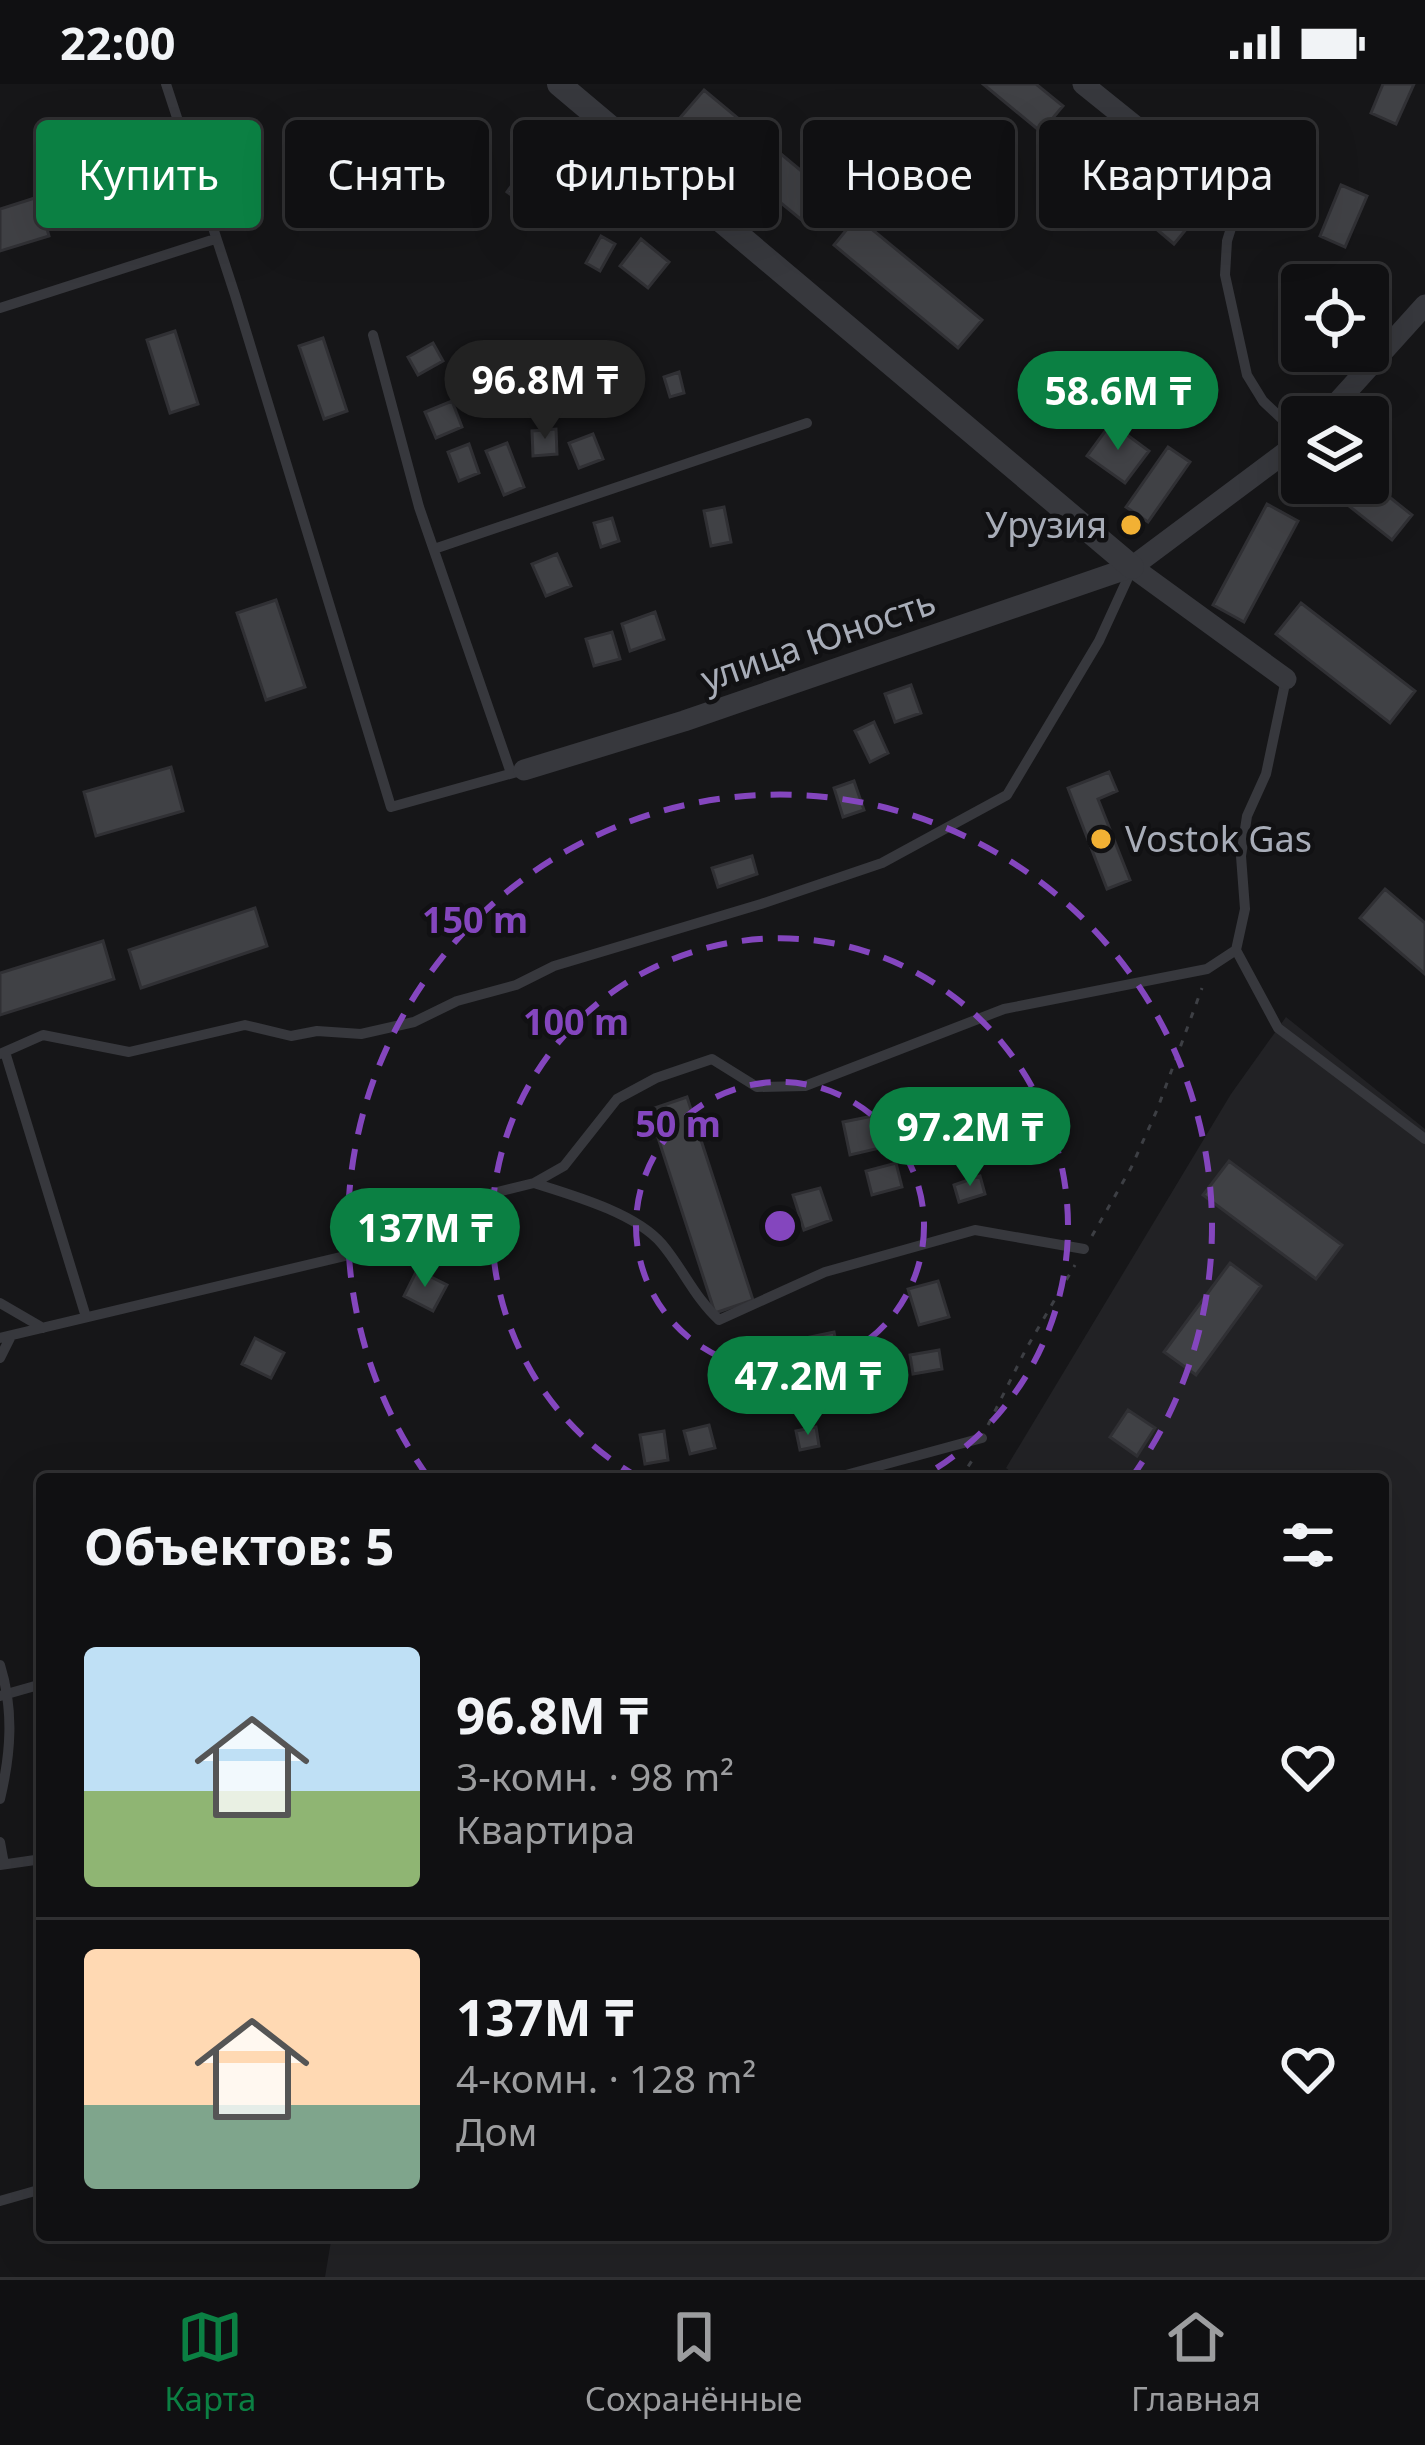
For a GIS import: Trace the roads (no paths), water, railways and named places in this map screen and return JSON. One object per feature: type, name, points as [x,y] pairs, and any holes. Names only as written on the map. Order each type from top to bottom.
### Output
[{"type":"street","points":[[559,84],[1132,567],[1286,679]]},
{"type":"street","points":[[1084,84],[1128,120]]},
{"type":"street","points":[[1343,396],[1425,305]]},
{"type":"street","name":"улица Юность","points":[[518,771],[684,721],[1132,567],[1281,455]]},
{"type":"lane","points":[[166,84],[391,807],[518,771],[434,549],[373,334]]},
{"type":"lane","points":[[1231,228],[1225,275],[1246,375],[1281,419]]},
{"type":"lane","points":[[0,308],[215,239]]},
{"type":"lane","points":[[434,549],[807,423]]},
{"type":"lane","points":[[86,1317],[3,1053],[43,1035],[129,1052],[244,1025],[291,1036],[317,1031],[361,1034],[414,1022],[554,966],[882,862],[1007,795],[1099,640],[1132,567]]},
{"type":"lane","points":[[1286,679],[1266,775],[1247,816],[1241,856],[1245,909],[1236,950],[1278,1028],[1425,1139]]},
{"type":"lane","points":[[0,1358],[6,1337],[408,1241],[469,1199],[534,1184],[564,1166],[617,1099],[656,1078],[712,1059],[758,1087],[805,1086],[1004,1010],[1207,969],[1236,950]]},
{"type":"lane","points":[[534,1184],[596,1202],[659,1240],[719,1321],[825,1272],[975,1230],[1084,1249]]},
{"type":"lane","points":[[0,1303],[43,1328]]},
{"type":"lane","points":[[853,1473],[982,1438]]},
{"type":"lane","points":[[0,1665],[10,1754],[0,1799]]},
{"type":"lane","points":[[4,1694],[36,1686]]},
{"type":"lane","points":[[0,1842],[2,1865],[36,1860]]},
{"type":"lane","points":[[0,2201],[36,2191]]},
{"type":"place","name":"Урузия","points":[[1131,525]]},
{"type":"place","name":"Vostok Gas","points":[[1101,839]]}]
